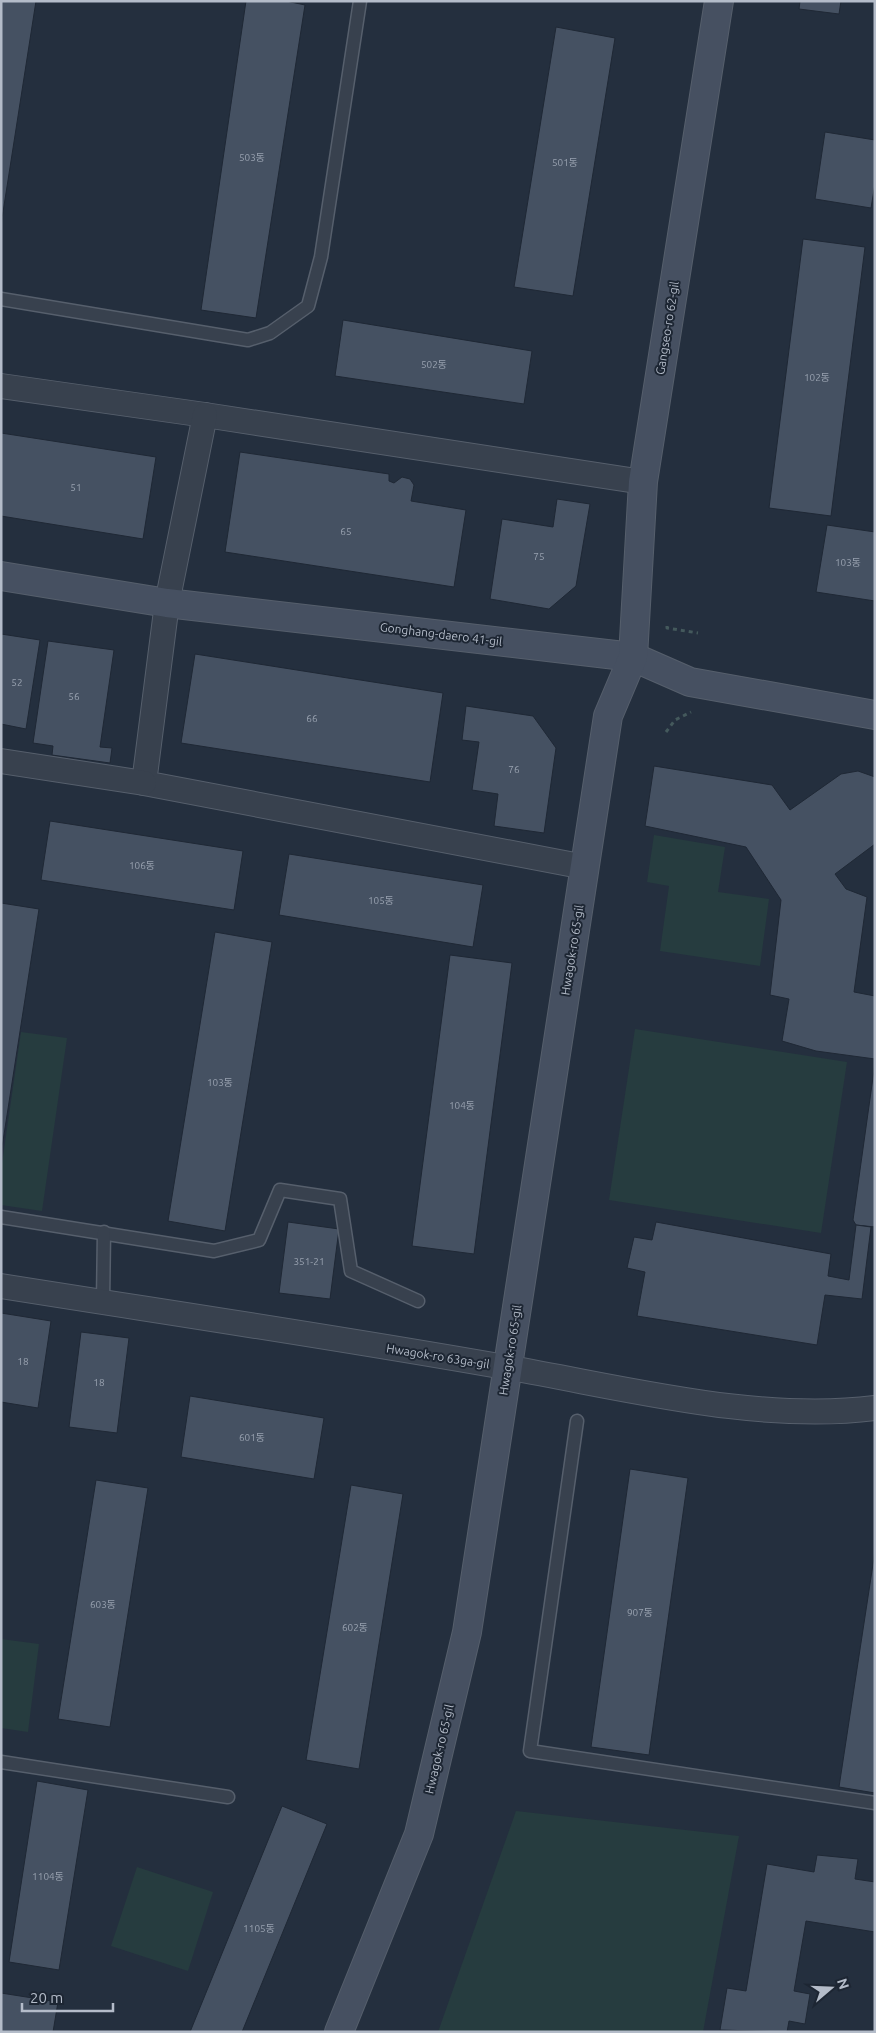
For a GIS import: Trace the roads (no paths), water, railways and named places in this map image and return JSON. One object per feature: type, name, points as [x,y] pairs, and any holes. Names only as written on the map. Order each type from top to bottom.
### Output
[{"type":"street","name":"Gangseo-ro 62-gil","points":[[633,656],[643,482],[719,1]]},
{"type":"street","points":[[1,386],[643,482]]},
{"type":"street","points":[[144,783],[167,603],[205,415]]},
{"type":"street","name":"Gonghang-daero 41-gil","points":[[1,576],[167,603],[633,656],[690,682],[875,715]]},
{"type":"street","name":"Hwagok-ro 65-gil","points":[[339,2032],[419,1834],[466,1632],[608,716],[633,656]]},
{"type":"street","points":[[1,761],[144,783],[585,867]]},
{"type":"street","name":"Hwagok-ro 63ga-gil","points":[[1,1286],[507,1367],[729,1406],[841,1412],[875,1408]]},
{"type":"lane","points":[[1,299],[248,340],[270,333],[308,306],[321,257],[360,1]]},
{"type":"lane","points":[[1,1217],[214,1251],[259,1240],[280,1190],[340,1199],[351,1271],[418,1300]]},
{"type":"lane","points":[[103,1302],[104,1232]]},
{"type":"lane","points":[[577,1421],[530,1751],[875,1803]]},
{"type":"lane","points":[[1,1762],[228,1797]]}]
